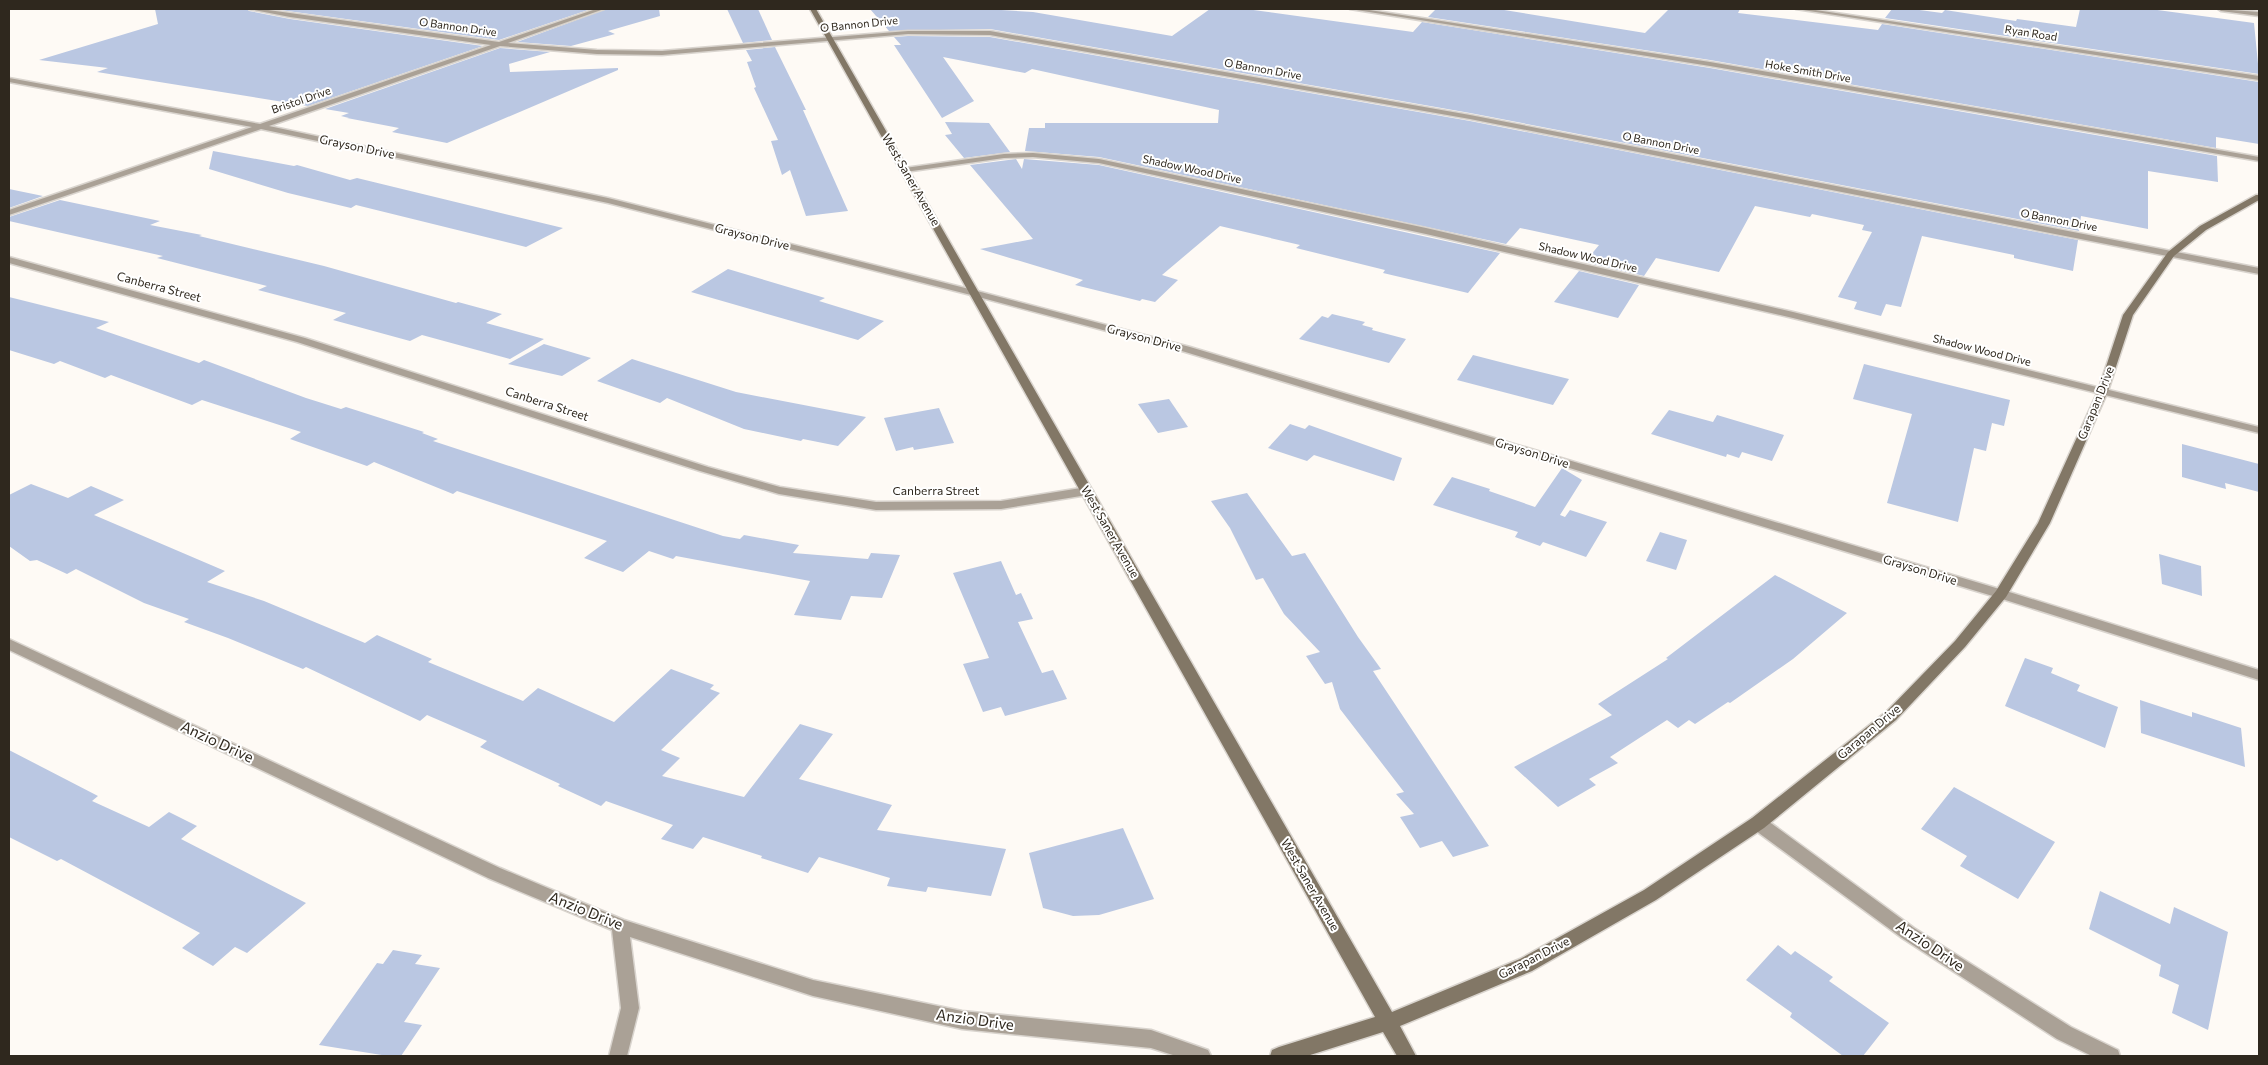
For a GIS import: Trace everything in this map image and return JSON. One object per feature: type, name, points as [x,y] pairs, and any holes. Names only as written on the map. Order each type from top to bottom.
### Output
[{"type":"street","name":"O Bannon Drive","points":[[252,9],[548,50],[661,53],[742,48],[829,38],[928,30],[990,32],[1470,117],[2259,271]]},
{"type":"street","name":"Bristol Drive","points":[[9,213],[601,9]]},
{"type":"street","name":"West Saner Avenue","points":[[813,9],[1407,1056]]},
{"type":"street","name":"Hoke Smith Drive","points":[[1353,9],[1710,64],[2259,159]]},
{"type":"street","name":"Ryan Road","points":[[1799,9],[2259,78]]},
{"type":"street","points":[[2221,9],[2259,14]]},
{"type":"street","name":"Grayson Drive","points":[[9,80],[259,126],[608,201],[974,293],[1186,349],[2001,594],[2259,675]]},
{"type":"street","name":"Shadow Wood Drive","points":[[905,170],[1004,156],[1033,155],[1099,161],[1436,234],[1783,313],[2259,430]]},
{"type":"street","name":"Garapan Drive","points":[[1279,1056],[1388,1022],[1526,965],[1650,895],[1758,823],[1890,716],[1960,644],[2001,594],[2044,522],[2103,391],[2128,315],[2171,254],[2203,228],[2259,197]]},
{"type":"street","name":"Canberra Street","points":[[9,260],[301,340],[704,469],[779,490],[876,506],[1001,505],[1087,491]]},
{"type":"street","name":"Anzio Drive","points":[[9,644],[494,873],[620,926],[813,988],[962,1020],[1151,1039],[1201,1056]]},
{"type":"street","name":"Anzio Drive","points":[[1758,823],[1908,933],[2064,1033],[2111,1056]]},
{"type":"street","points":[[618,1056],[630,1008],[620,926]]},
{"type":"building","points":[[155,9],[247,9],[290,19],[483,46],[308,106],[97,72],[108,68],[39,60],[158,24]]},
{"type":"building","points":[[273,9],[591,9],[499,40]]},
{"type":"building","points":[[606,9],[659,9],[660,16],[608,31],[615,34],[571,46],[517,42]]},
{"type":"building","points":[[727,9],[758,9],[772,40],[743,43]]},
{"type":"building","points":[[870,9],[985,9],[1033,12],[1172,36],[1210,9],[1246,9],[1413,32],[1422,22],[1710,68],[2217,156],[2218,182],[2148,171],[2148,229],[2081,216],[2079,231],[1470,113],[990,29],[889,31]]},
{"type":"building","points":[[1436,9],[1498,9],[1645,33],[1669,9],[1740,9],[1738,13],[1878,30],[1882,24],[2259,82],[2259,144],[2216,137],[2216,148],[1710,60],[1428,17]]},
{"type":"building","points":[[1892,9],[1912,9],[1942,13],[1945,10],[2016,21],[2017,19],[2076,27],[2080,9],[2150,9],[2254,23],[2259,74],[1885,18]]},
{"type":"building","points":[[894,37],[990,37],[1470,121],[2078,240],[2073,271],[2014,258],[2014,255],[1922,236],[1901,307],[1886,304],[1881,316],[1854,309],[1857,302],[1838,297],[1872,232],[1862,230],[1864,225],[1812,214],[1810,217],[1755,206],[1719,272],[1656,258],[1644,276],[1585,262],[1599,245],[1520,228],[1506,244],[1099,157],[1025,151],[1029,128],[1045,128],[1045,123],[1218,123],[1219,110],[1032,69],[1025,73],[943,57],[974,101],[942,118],[894,45],[901,45]]},
{"type":"building","points":[[775,47],[806,110],[803,110],[848,211],[806,216],[790,170],[782,175],[771,141],[778,140],[754,88],[756,87],[747,62],[752,61],[746,50]]},
{"type":"building","points":[[500,48],[550,52],[509,64],[510,72],[618,68],[618,70],[447,143],[392,132],[399,128],[347,118],[349,118],[341,116],[349,113],[325,109]]},
{"type":"building","points":[[945,122],[989,123],[1010,152],[964,158],[945,135],[952,134]]},
{"type":"building","points":[[213,151],[297,165],[350,180],[357,178],[563,228],[526,247],[356,205],[351,208],[288,193],[209,169]]},
{"type":"building","points":[[1016,159],[1022,169],[1024,159],[1099,165],[1500,253],[1468,293],[1383,273],[1385,270],[1296,248],[1300,245],[1220,226],[1162,275],[1178,280],[1155,302],[1142,299],[1140,301],[1075,285],[1083,280],[980,249],[1033,239],[970,165]]},
{"type":"building","points":[[9,189],[43,196],[9,208]]},
{"type":"building","points":[[60,200],[160,221],[150,225],[202,235],[199,236],[324,266],[502,314],[486,323],[544,339],[510,359],[422,335],[410,341],[333,320],[346,313],[258,290],[267,286],[157,258],[163,256],[9,221],[9,217]]},
{"type":"building","points":[[728,269],[825,298],[819,301],[884,321],[858,340],[691,292]]},
{"type":"building","points":[[1579,271],[1639,285],[1618,318],[1554,302]]},
{"type":"building","points":[[9,297],[109,322],[96,328],[199,363],[204,360],[306,398],[341,409],[346,407],[424,432],[422,433],[438,439],[433,441],[723,536],[740,539],[744,535],[799,545],[793,553],[868,559],[871,553],[900,555],[882,598],[851,596],[841,620],[794,615],[810,581],[676,556],[673,559],[649,551],[623,572],[584,558],[607,541],[457,491],[453,494],[374,462],[367,466],[290,439],[301,432],[202,400],[192,405],[111,375],[105,378],[60,361],[54,364],[9,350]]},
{"type":"building","points":[[1332,314],[1365,322],[1362,325],[1373,328],[1372,330],[1406,339],[1389,363],[1299,339],[1322,316],[1328,318]]},
{"type":"building","points":[[544,344],[591,358],[562,376],[508,364]]},
{"type":"building","points":[[1473,355],[1569,379],[1553,405],[1457,380]]},
{"type":"building","points":[[632,359],[736,392],[866,417],[838,446],[803,439],[801,441],[744,429],[667,398],[660,403],[597,381]]},
{"type":"building","points":[[1864,364],[2010,400],[2004,426],[1992,423],[1986,451],[1974,448],[1958,522],[1887,503],[1912,414],[1853,399]]},
{"type":"building","points":[[1169,399],[1188,427],[1158,433],[1138,404]]},
{"type":"building","points":[[939,408],[954,443],[914,450],[913,447],[896,451],[884,418]]},
{"type":"building","points":[[1669,410],[1713,422],[1717,415],[1784,435],[1772,461],[1742,452],[1739,458],[1727,454],[1726,457],[1651,434]]},
{"type":"building","points":[[1290,424],[1305,429],[1309,425],[1402,458],[1394,481],[1314,455],[1307,461],[1268,448]]},
{"type":"building","points":[[2182,444],[2259,464],[2259,492],[2225,483],[2226,489],[2182,477]]},
{"type":"building","points":[[1562,468],[1582,480],[1560,515],[1565,517],[1570,510],[1607,522],[1586,557],[1543,542],[1540,546],[1515,537],[1518,532],[1433,505],[1452,477],[1490,489],[1489,491],[1535,507]]},
{"type":"building","points":[[31,484],[68,498],[91,486],[124,500],[94,515],[225,571],[207,582],[264,601],[365,643],[377,635],[432,659],[428,662],[523,701],[538,688],[614,722],[671,669],[714,685],[710,689],[720,693],[661,750],[680,758],[662,776],[744,797],[800,724],[833,734],[799,779],[892,805],[877,830],[1006,849],[991,896],[928,887],[926,892],[887,886],[890,878],[819,857],[808,873],[703,837],[693,849],[661,839],[673,825],[606,801],[601,806],[558,786],[560,784],[480,747],[487,741],[427,715],[420,721],[306,667],[303,669],[184,622],[189,619],[144,603],[76,569],[67,574],[37,560],[30,561],[9,546],[9,495]]},
{"type":"building","points":[[1247,493],[1292,556],[1305,553],[1358,637],[1381,669],[1373,671],[1489,846],[1453,857],[1442,841],[1420,848],[1400,817],[1414,814],[1396,794],[1404,792],[1340,709],[1332,682],[1325,684],[1306,656],[1320,652],[1284,614],[1263,578],[1256,580],[1230,528],[1211,501]]},
{"type":"building","points":[[1660,532],[1687,540],[1676,570],[1646,561]]},
{"type":"building","points":[[2159,554],[2201,566],[2202,596],[2162,584]]},
{"type":"building","points":[[1001,561],[1016,595],[1021,593],[1033,619],[1018,622],[1042,673],[1053,670],[1067,699],[1005,716],[1001,707],[983,712],[963,664],[989,658],[953,573]]},
{"type":"building","points":[[1775,575],[1847,613],[1793,659],[1730,703],[1728,702],[1695,724],[1689,720],[1678,728],[1667,720],[1610,757],[1618,763],[1589,779],[1596,785],[1558,807],[1514,767],[1612,715],[1598,704],[1668,659],[1666,658]]},
{"type":"building","points":[[2025,658],[2053,668],[2051,673],[2080,685],[2077,691],[2118,707],[2105,748],[2005,706]]},
{"type":"building","points":[[2140,700],[2192,717],[2192,712],[2241,728],[2245,767],[2141,733]]},
{"type":"building","points":[[9,750],[98,796],[92,801],[149,827],[169,812],[197,826],[181,839],[306,903],[247,953],[235,947],[213,966],[182,948],[200,933],[61,859],[57,861],[9,837]]},
{"type":"building","points":[[1954,787],[2055,842],[2018,899],[1960,866],[1967,856],[1921,829]]},
{"type":"building","points":[[1123,828],[1154,899],[1099,915],[1073,916],[1043,908],[1029,853]]},
{"type":"building","points":[[2100,891],[2170,924],[2174,907],[2228,932],[2208,1030],[2172,1013],[2179,985],[2159,976],[2161,965],[2089,929]]},
{"type":"building","points":[[1778,945],[1791,955],[1795,951],[1833,977],[1829,981],[1889,1023],[1863,1056],[1843,1056],[1790,1017],[1792,1013],[1746,980]]},
{"type":"building","points":[[393,950],[422,955],[415,964],[440,968],[404,1022],[422,1025],[401,1056],[388,1056],[319,1045],[377,963],[383,964]]}]
